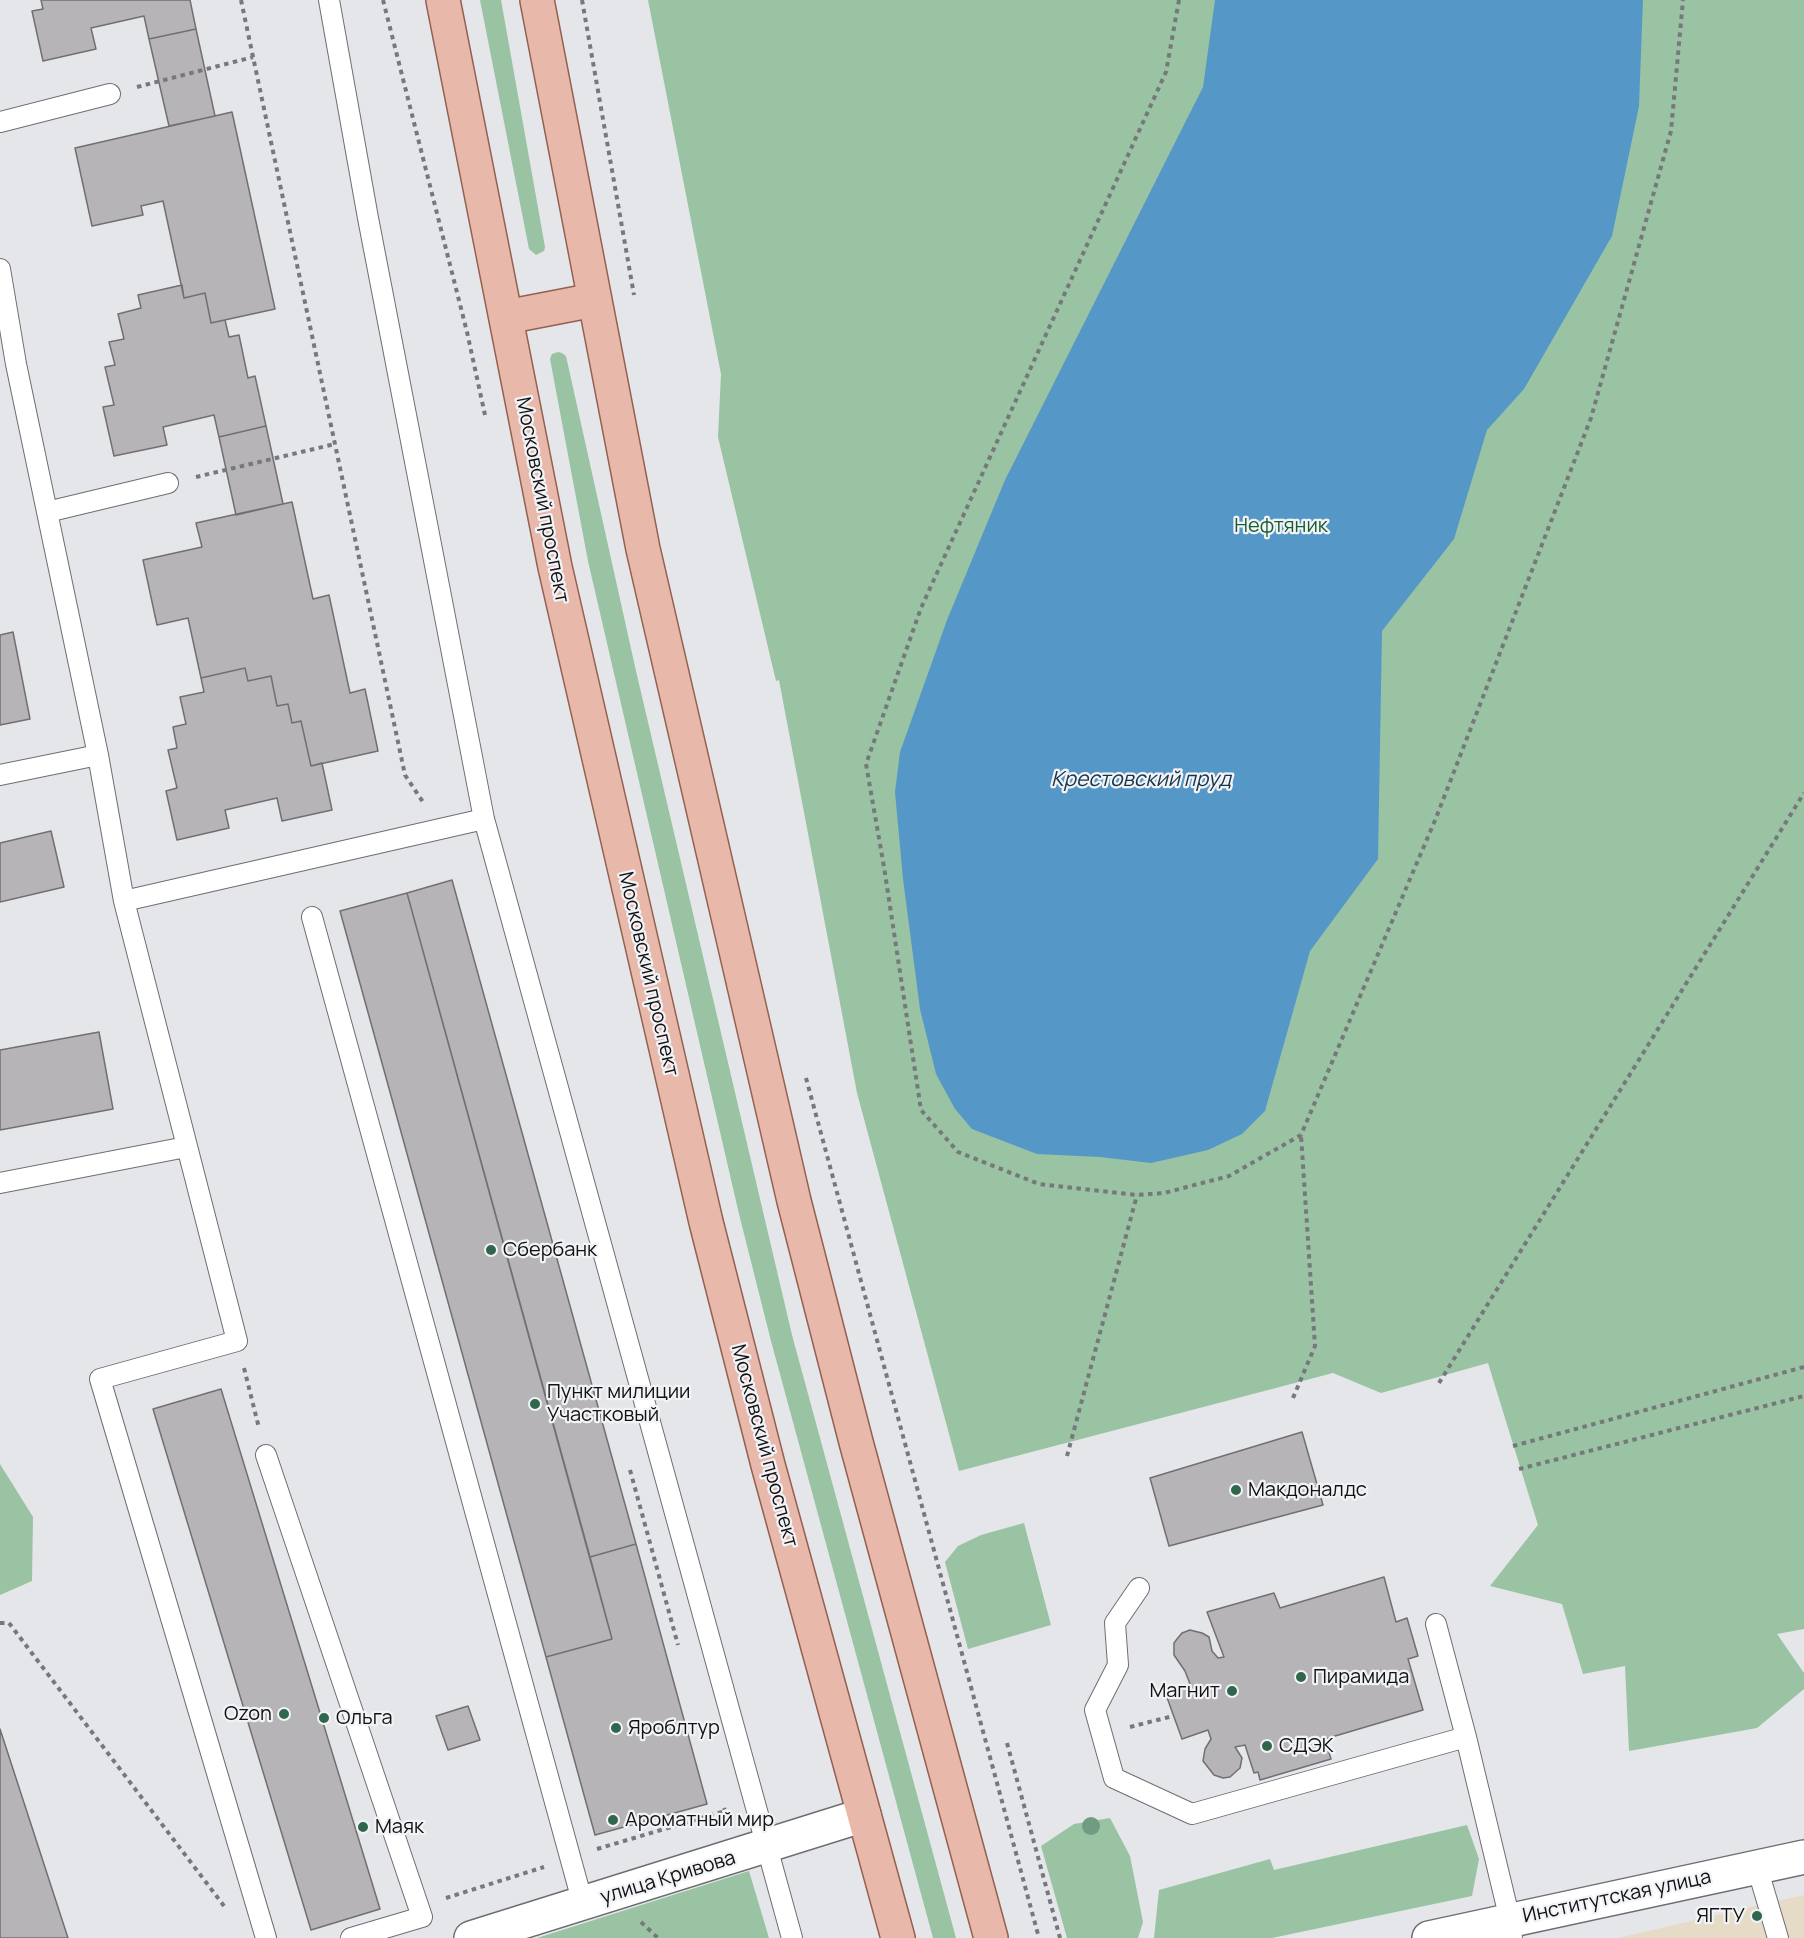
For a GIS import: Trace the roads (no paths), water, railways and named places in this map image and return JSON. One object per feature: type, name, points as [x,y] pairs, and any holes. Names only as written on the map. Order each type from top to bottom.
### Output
[{"type":"main road","name":"Московский проспект","points":[[443,0],[557,579],[706,1222],[771,1476],[898,1938]]},
{"type":"main road","points":[[537,0],[594,300],[663,640],[794,1201],[856,1442],[991,1938]]},
{"type":"main road","points":[[506,317],[594,300]]},
{"type":"street","name":"улица Кривова","points":[[471,1938],[864,1815]]},
{"type":"street","name":"Институтская улица","points":[[1429,1938],[1511,1929],[1804,1857]]},
{"type":"lane","points":[[329,0],[368,218],[483,819],[765,1847],[792,1938]]},
{"type":"lane","points":[[0,122],[110,94]]},
{"type":"lane","points":[[0,269],[8,366],[47,512],[98,755],[124,901],[237,1341],[100,1378],[266,1938]]},
{"type":"lane","points":[[47,512],[168,483]]},
{"type":"lane","points":[[0,776],[98,755]]},
{"type":"lane","points":[[124,901],[483,819]]},
{"type":"lane","points":[[312,917],[583,1904]]},
{"type":"lane","points":[[0,1183],[186,1147]]},
{"type":"lane","points":[[266,1455],[422,1917],[351,1938]]},
{"type":"lane","points":[[1138,1588],[1115,1623],[1118,1665],[1095,1710],[1114,1778],[1192,1814],[1466,1737]]},
{"type":"lane","points":[[1436,1624],[1466,1737],[1511,1929]]},
{"type":"lane","points":[[1757,1867],[1778,1938]]},
{"type":"water","name":"Крестовский пруд","points":[[1215,0],[1643,0],[1639,106],[1612,236],[1524,389],[1487,430],[1454,539],[1382,631],[1378,859],[1310,951],[1265,1111],[1242,1134],[1208,1150],[1151,1163],[1100,1157],[1037,1154],[972,1129],[955,1109],[936,1074],[920,1009],[903,879],[895,792],[900,752],[947,620],[1005,480],[1203,87]]},
{"type":"place","name":"Сбербанк","points":[[491,1250]]},
{"type":"place","name":"Пункт милиции Участковый","points":[[535,1404]]},
{"type":"place","name":"Макдоналдс","points":[[1236,1490]]},
{"type":"place","name":"Пирамида","points":[[1301,1677]]},
{"type":"place","name":"Магнит","points":[[1232,1691]]},
{"type":"place","name":"Ozon","points":[[284,1714]]},
{"type":"place","name":"Ольга","points":[[324,1718]]},
{"type":"place","name":"Яроблтур","points":[[616,1728]]},
{"type":"place","name":"СДЭК","points":[[1267,1746]]},
{"type":"place","name":"Ароматный мир","points":[[613,1820]]},
{"type":"place","name":"Маяк","points":[[363,1827]]},
{"type":"place","name":"ЯГТУ","points":[[1757,1916]]},
{"type":"park label","name":"Нефтяник","points":[[1281,526]]}]
